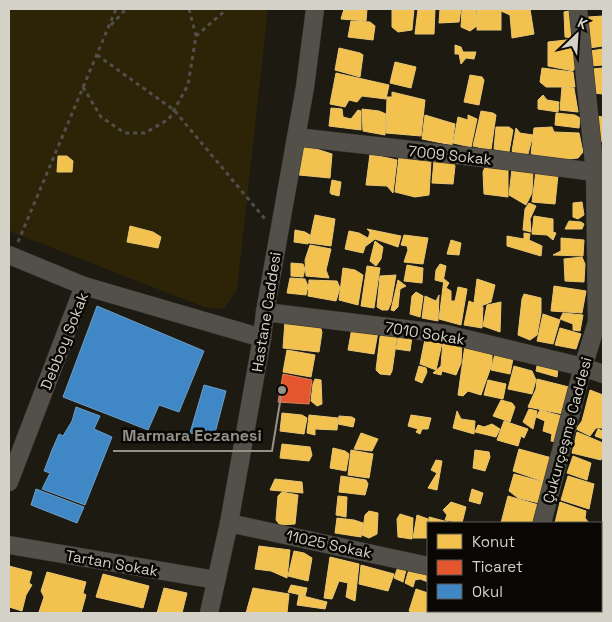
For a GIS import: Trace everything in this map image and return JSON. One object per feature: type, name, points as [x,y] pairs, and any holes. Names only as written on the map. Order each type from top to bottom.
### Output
[{"type":"street","name":"Hastane Caddesi","points":[[208,613],[229,523],[262,338],[305,87],[315,9]]},
{"type":"street","name":"Çukurçeşme Caddesi","points":[[542,522],[583,367],[600,316],[599,173],[578,9]]},
{"type":"street","name":"7009 Sokak","points":[[296,137],[599,173]]},
{"type":"street","points":[[10,256],[84,286]]},
{"type":"street","name":"Debboy Sokak","points":[[9,482],[84,286],[262,338]]},
{"type":"street","name":"7010 Sokak","points":[[265,312],[446,334],[583,367],[603,374]]},
{"type":"street","name":"11025 Sokak","points":[[229,523],[427,566]]},
{"type":"street","name":"Tartan Sokak","points":[[9,545],[216,580]]},
{"type":"path","points":[[10,256],[116,9]]},
{"type":"path","points":[[109,26],[126,9]]},
{"type":"path","points":[[83,87],[101,117],[125,133],[145,133],[169,119],[188,85],[196,36],[189,9]]},
{"type":"path","points":[[196,36],[227,9]]},
{"type":"path","points":[[97,55],[174,110],[278,236]]},
{"type":"shaded area","points":[[9,9],[268,9],[237,290],[223,309],[204,307],[9,231]]},
{"type":"building: Konut","points":[[344,9],[367,9],[366,21],[341,19]]},
{"type":"building: Konut","points":[[392,9],[414,9],[412,30],[398,32],[392,27]]},
{"type":"building: Konut","points":[[418,9],[435,9],[434,34],[415,34]]},
{"type":"building: Konut","points":[[440,9],[461,9],[459,22],[439,23]]},
{"type":"building: Konut","points":[[462,9],[476,9],[477,26],[470,31],[461,27]]},
{"type":"building: Konut","points":[[477,9],[501,9],[501,30],[477,30]]},
{"type":"building: Konut","points":[[501,9],[530,9],[534,34],[512,38],[510,15],[501,11]]},
{"type":"building: Konut","points":[[569,11],[573,15],[573,38],[565,37],[564,12]]},
{"type":"building: Konut","points":[[603,16],[603,46],[589,48],[588,17]]},
{"type":"building: Konut","points":[[351,21],[370,22],[375,26],[373,40],[348,37]]},
{"type":"building: Konut","points":[[575,39],[576,66],[573,71],[548,66],[548,42]]},
{"type":"building: Konut","points":[[455,45],[461,47],[463,52],[476,52],[474,59],[466,58],[461,64],[459,54],[455,54]]},
{"type":"building: Konut","points":[[339,48],[363,55],[360,77],[335,70]]},
{"type":"building: Konut","points":[[603,49],[603,65],[591,66],[590,51]]},
{"type":"building: Konut","points":[[395,62],[416,67],[411,88],[390,83]]},
{"type":"building: Konut","points":[[542,68],[573,72],[575,87],[546,87],[540,82]]},
{"type":"building: Konut","points":[[603,68],[603,94],[592,93],[592,69]]},
{"type":"building: Konut","points":[[336,73],[389,85],[386,99],[362,96],[357,102],[349,100],[345,107],[330,104]]},
{"type":"building: Konut","points":[[470,75],[482,77],[484,80],[479,105],[464,102]]},
{"type":"building: Konut","points":[[562,87],[574,88],[578,112],[560,110]]},
{"type":"building: Konut","points":[[392,92],[425,100],[421,136],[386,133],[387,97],[392,97]]},
{"type":"building: Konut","points":[[543,95],[547,100],[559,102],[558,112],[538,109],[538,100]]},
{"type":"building: Konut","points":[[331,108],[342,109],[343,117],[351,119],[358,110],[361,111],[361,130],[329,126]]},
{"type":"building: Konut","points":[[362,109],[379,111],[386,114],[385,135],[363,131]]},
{"type":"building: Konut","points":[[481,111],[496,115],[491,150],[473,146]]},
{"type":"building: Konut","points":[[556,113],[575,115],[580,118],[579,128],[555,125]]},
{"type":"building: Konut","points":[[425,115],[455,124],[452,145],[422,139]]},
{"type":"building: Konut","points":[[468,115],[477,119],[471,147],[453,143],[458,117],[468,120]]},
{"type":"building: Konut","points":[[596,116],[603,117],[603,142],[594,139]]},
{"type":"building: Konut","points":[[496,127],[509,127],[513,130],[509,152],[494,149]]},
{"type":"building: Konut","points":[[552,127],[554,132],[579,133],[583,152],[578,158],[562,160],[531,154],[534,128]]},
{"type":"building: Konut","points":[[516,128],[520,133],[533,135],[528,154],[516,155],[512,151]]},
{"type":"building: Konut","points":[[304,145],[332,154],[330,178],[299,175]]},
{"type":"building: Konut","points":[[370,154],[397,160],[393,193],[387,186],[366,185]]},
{"type":"building: Konut","points":[[58,156],[67,156],[73,161],[72,172],[57,172]]},
{"type":"building: Konut","points":[[399,157],[431,161],[429,195],[415,197],[395,192]]},
{"type":"building: Konut","points":[[434,160],[453,162],[455,166],[453,184],[432,183]]},
{"type":"building: Konut","points":[[485,167],[508,170],[508,197],[484,194],[483,172]]},
{"type":"building: Konut","points":[[512,169],[533,172],[532,193],[526,205],[509,195]]},
{"type":"building: Konut","points":[[536,171],[558,175],[555,204],[532,202]]},
{"type":"building: Konut","points":[[332,180],[341,182],[339,196],[330,192]]},
{"type":"building: Konut","points":[[582,202],[584,215],[578,219],[573,217],[573,203]]},
{"type":"building: Konut","points":[[529,203],[536,206],[530,219],[531,232],[523,230],[525,209]]},
{"type":"building: Konut","points":[[315,215],[335,219],[331,246],[309,243]]},
{"type":"building: Konut","points":[[534,216],[553,219],[553,232],[556,233],[553,240],[547,235],[532,234]]},
{"type":"building: Konut","points":[[569,221],[584,224],[582,229],[565,229]]},
{"type":"building: Konut","points":[[130,226],[153,232],[161,237],[158,248],[127,242]]},
{"type":"building: Konut","points":[[367,229],[401,236],[398,247],[375,239],[366,246],[370,232]]},
{"type":"building: Konut","points":[[295,230],[310,235],[308,244],[294,242]]},
{"type":"building: Konut","points":[[349,231],[359,233],[368,238],[363,253],[345,249]]},
{"type":"building: Konut","points":[[524,233],[530,234],[529,240],[542,246],[541,256],[507,246],[507,236],[524,239]]},
{"type":"building: Konut","points":[[404,235],[428,238],[423,264],[404,262],[408,250],[407,246],[401,245]]},
{"type":"building: Konut","points":[[561,238],[584,240],[583,256],[553,255],[561,251]]},
{"type":"building: Konut","points":[[451,240],[461,243],[459,255],[447,254]]},
{"type":"building: Konut","points":[[375,241],[383,247],[381,259],[376,266],[370,261]]},
{"type":"building: Konut","points":[[310,245],[331,249],[326,270],[329,278],[306,276],[305,260]]},
{"type":"building: Konut","points":[[582,257],[585,264],[584,282],[565,281],[564,259]]},
{"type":"building: Konut","points":[[291,263],[303,264],[305,269],[303,277],[291,276]]},
{"type":"building: Konut","points":[[440,264],[446,266],[443,282],[435,280],[436,270]]},
{"type":"building: Konut","points":[[407,265],[423,268],[422,283],[404,281]]},
{"type":"building: Konut","points":[[367,266],[380,268],[374,308],[361,306]]},
{"type":"building: Konut","points":[[343,268],[355,270],[363,275],[358,305],[339,300]]},
{"type":"building: Konut","points":[[396,275],[391,303],[388,310],[382,310],[377,307],[380,276]]},
{"type":"building: Konut","points":[[290,278],[305,279],[308,286],[306,295],[287,293]]},
{"type":"building: Konut","points":[[444,279],[449,283],[446,288],[451,291],[451,301],[455,301],[458,287],[467,289],[461,325],[439,319]]},
{"type":"building: Konut","points":[[477,279],[495,285],[491,302],[481,306],[474,303]]},
{"type":"building: Konut","points":[[309,280],[337,281],[340,288],[336,301],[308,296]]},
{"type":"building: Konut","points":[[398,280],[406,286],[400,289],[398,307],[394,311],[391,310]]},
{"type":"building: Konut","points":[[554,286],[586,291],[582,313],[551,311]]},
{"type":"building: Konut","points":[[416,292],[423,296],[420,317],[410,314],[412,296]]},
{"type":"building: Konut","points":[[524,294],[541,298],[541,313],[537,335],[530,340],[518,335]]},
{"type":"building: Konut","points":[[439,295],[438,321],[422,318],[425,296],[436,301]]},
{"type":"building: Konut","points":[[469,301],[483,307],[482,328],[464,325]]},
{"type":"building: Konut","points":[[501,302],[500,332],[483,326],[487,305]]},
{"type":"building: Konut","points":[[563,313],[583,315],[580,331],[573,330],[573,324],[560,319]]},
{"type":"building: Konut","points":[[543,314],[560,320],[553,344],[537,341]]},
{"type":"building: Konut","points":[[285,321],[320,326],[322,332],[319,352],[283,348]]},
{"type":"building: Konut","points":[[352,328],[378,332],[374,354],[348,350]]},
{"type":"building: Konut","points":[[560,328],[581,334],[576,349],[555,345]]},
{"type":"building: Konut","points":[[382,332],[397,337],[390,375],[380,374],[376,370]]},
{"type":"building: Konut","points":[[399,333],[412,337],[410,351],[396,349]]},
{"type":"building: Konut","points":[[425,339],[442,343],[436,370],[420,364]]},
{"type":"building: Konut","points":[[443,341],[462,344],[461,363],[456,375],[442,371],[441,375],[433,373],[441,366]]},
{"type":"building: Konut","points":[[465,345],[492,350],[492,364],[481,395],[468,391],[463,396],[458,395]]},
{"type":"building: Konut","points":[[287,350],[315,355],[311,377],[283,372]]},
{"type":"building: Konut","points":[[496,350],[514,353],[510,374],[491,370]]},
{"type":"building: Konut","points":[[538,361],[558,369],[557,377],[536,371]]},
{"type":"building: Konut","points":[[419,366],[426,368],[427,372],[422,383],[415,380]]},
{"type":"building: Konut","points":[[514,366],[532,371],[536,380],[532,394],[508,389]]},
{"type":"building: Konut","points":[[315,379],[321,380],[322,404],[317,406],[311,401]]},
{"type":"building: Konut","points":[[537,379],[569,387],[563,414],[528,407],[536,389]]},
{"type":"building: Konut","points":[[488,380],[506,384],[503,399],[484,395]]},
{"type":"building: Konut","points":[[590,390],[603,395],[603,426],[602,428],[596,428],[590,436],[576,429],[582,421]]},
{"type":"building: Konut","points":[[501,400],[512,403],[515,407],[510,422],[493,416]]},
{"type":"building: Konut","points":[[529,409],[537,411],[533,429],[523,422]]},
{"type":"building: Konut","points":[[540,410],[562,416],[559,443],[551,441],[552,434],[543,431],[545,421],[536,417]]},
{"type":"building: Konut","points":[[457,411],[461,419],[475,421],[474,434],[453,428]]},
{"type":"building: Konut","points":[[282,413],[302,415],[307,418],[304,434],[280,431]]},
{"type":"building: Konut","points":[[309,415],[338,418],[337,430],[315,429],[315,435],[307,433]]},
{"type":"building: Konut","points":[[411,415],[431,418],[428,429],[422,429],[420,434],[416,432],[418,429],[408,426]]},
{"type":"building: Konut","points":[[339,416],[355,419],[353,427],[338,424]]},
{"type":"building: Konut","points":[[504,421],[528,429],[524,438],[521,436],[518,446],[497,440]]},
{"type":"building: Konut","points":[[492,424],[500,429],[496,437],[475,432],[478,425],[484,427]]},
{"type":"building: Konut","points":[[598,429],[603,431],[603,439],[595,436]]},
{"type":"building: Konut","points":[[577,432],[603,443],[601,460],[572,453]]},
{"type":"building: Konut","points":[[361,433],[378,439],[372,451],[354,449]]},
{"type":"building: Konut","points":[[282,444],[310,447],[312,455],[309,461],[280,458]]},
{"type":"building: Konut","points":[[333,448],[349,454],[346,471],[330,468]]},
{"type":"building: Konut","points":[[519,449],[552,458],[545,482],[513,471]]},
{"type":"building: Konut","points":[[351,450],[373,454],[369,478],[348,475]]},
{"type":"building: Konut","points":[[475,450],[489,452],[490,457],[485,471],[473,468]]},
{"type":"building: Konut","points":[[573,456],[591,463],[587,480],[567,473]]},
{"type":"building: Konut","points":[[436,460],[442,461],[437,490],[428,488],[437,473],[431,470]]},
{"type":"building: Konut","points":[[514,474],[547,483],[539,503],[518,498],[509,491]]},
{"type":"building: Konut","points":[[341,476],[366,480],[368,484],[365,495],[339,492]]},
{"type":"building: Konut","points":[[568,476],[594,484],[589,509],[561,500]]},
{"type":"building: Konut","points":[[275,479],[302,482],[303,493],[270,490]]},
{"type":"building: Konut","points":[[472,489],[483,493],[480,504],[469,501]]},
{"type":"building: Konut","points":[[282,492],[298,495],[295,524],[280,525],[276,520],[278,496]]},
{"type":"building: Konut","points":[[338,496],[347,497],[346,517],[336,515]]},
{"type":"building: Konut","points":[[508,496],[539,505],[534,522],[501,522]]},
{"type":"building: Konut","points":[[451,502],[466,507],[462,522],[445,520],[447,515],[443,510]]},
{"type":"building: Konut","points":[[560,502],[586,511],[585,518],[588,522],[555,522]]},
{"type":"building: Konut","points":[[369,511],[378,513],[377,534],[369,538],[362,535],[365,515]]},
{"type":"building: Konut","points":[[400,514],[413,518],[412,539],[398,537],[397,519]]},
{"type":"building: Konut","points":[[417,515],[428,519],[427,538],[413,538]]},
{"type":"building: Konut","points":[[429,517],[448,522],[429,522]]},
{"type":"building: Konut","points":[[337,518],[363,523],[361,537],[335,533]]},
{"type":"building: Konut","points":[[259,546],[290,550],[287,578],[271,571],[255,569]]},
{"type":"building: Konut","points":[[294,551],[304,553],[312,558],[308,581],[288,576]]},
{"type":"building: Konut","points":[[330,557],[359,564],[355,601],[346,597],[348,583],[339,581],[332,599],[324,598]]},
{"type":"building: Konut","points":[[399,564],[407,566],[403,582],[394,578]]},
{"type":"building: Konut","points":[[361,565],[394,574],[388,591],[359,584]]},
{"type":"building: Konut","points":[[9,566],[32,572],[29,583],[32,585],[26,595],[22,611],[9,607]]},
{"type":"building: Konut","points":[[410,566],[427,570],[427,582],[420,579],[415,580],[413,587],[405,583]]},
{"type":"building: Konut","points":[[47,572],[86,582],[83,593],[86,595],[81,613],[39,612],[44,597],[41,591]]},
{"type":"building: Konut","points":[[103,574],[149,586],[143,608],[96,597]]},
{"type":"building: Konut","points":[[291,585],[307,588],[305,596],[288,592]]},
{"type":"building: Konut","points":[[164,588],[187,593],[182,613],[157,613]]},
{"type":"building: Konut","points":[[253,588],[289,594],[287,613],[246,613]]},
{"type":"building: Konut","points":[[416,589],[427,593],[427,612],[429,613],[413,613],[409,611]]},
{"type":"building: Konut","points":[[299,595],[327,602],[325,609],[297,605]]},
{"type":"building: Konut","points":[[478,612],[496,612],[496,613]]},
{"type":"building: Ticaret","points":[[283,374],[312,380],[309,404],[278,402]]},
{"type":"building: Okul","points":[[97,306],[204,351],[179,412],[159,405],[148,430],[63,397]]},
{"type":"building: Okul","points":[[204,385],[226,391],[214,437],[190,433]]},
{"type":"building: Okul","points":[[76,407],[100,416],[94,429],[112,437],[85,505],[42,489],[50,473],[44,471],[52,450],[59,434],[63,436],[72,421]]},
{"type":"building: Okul","points":[[36,489],[84,507],[77,523],[31,505]]},
{"type":"place","name":"Marmara Eczanesi","points":[[282,390]]}]
